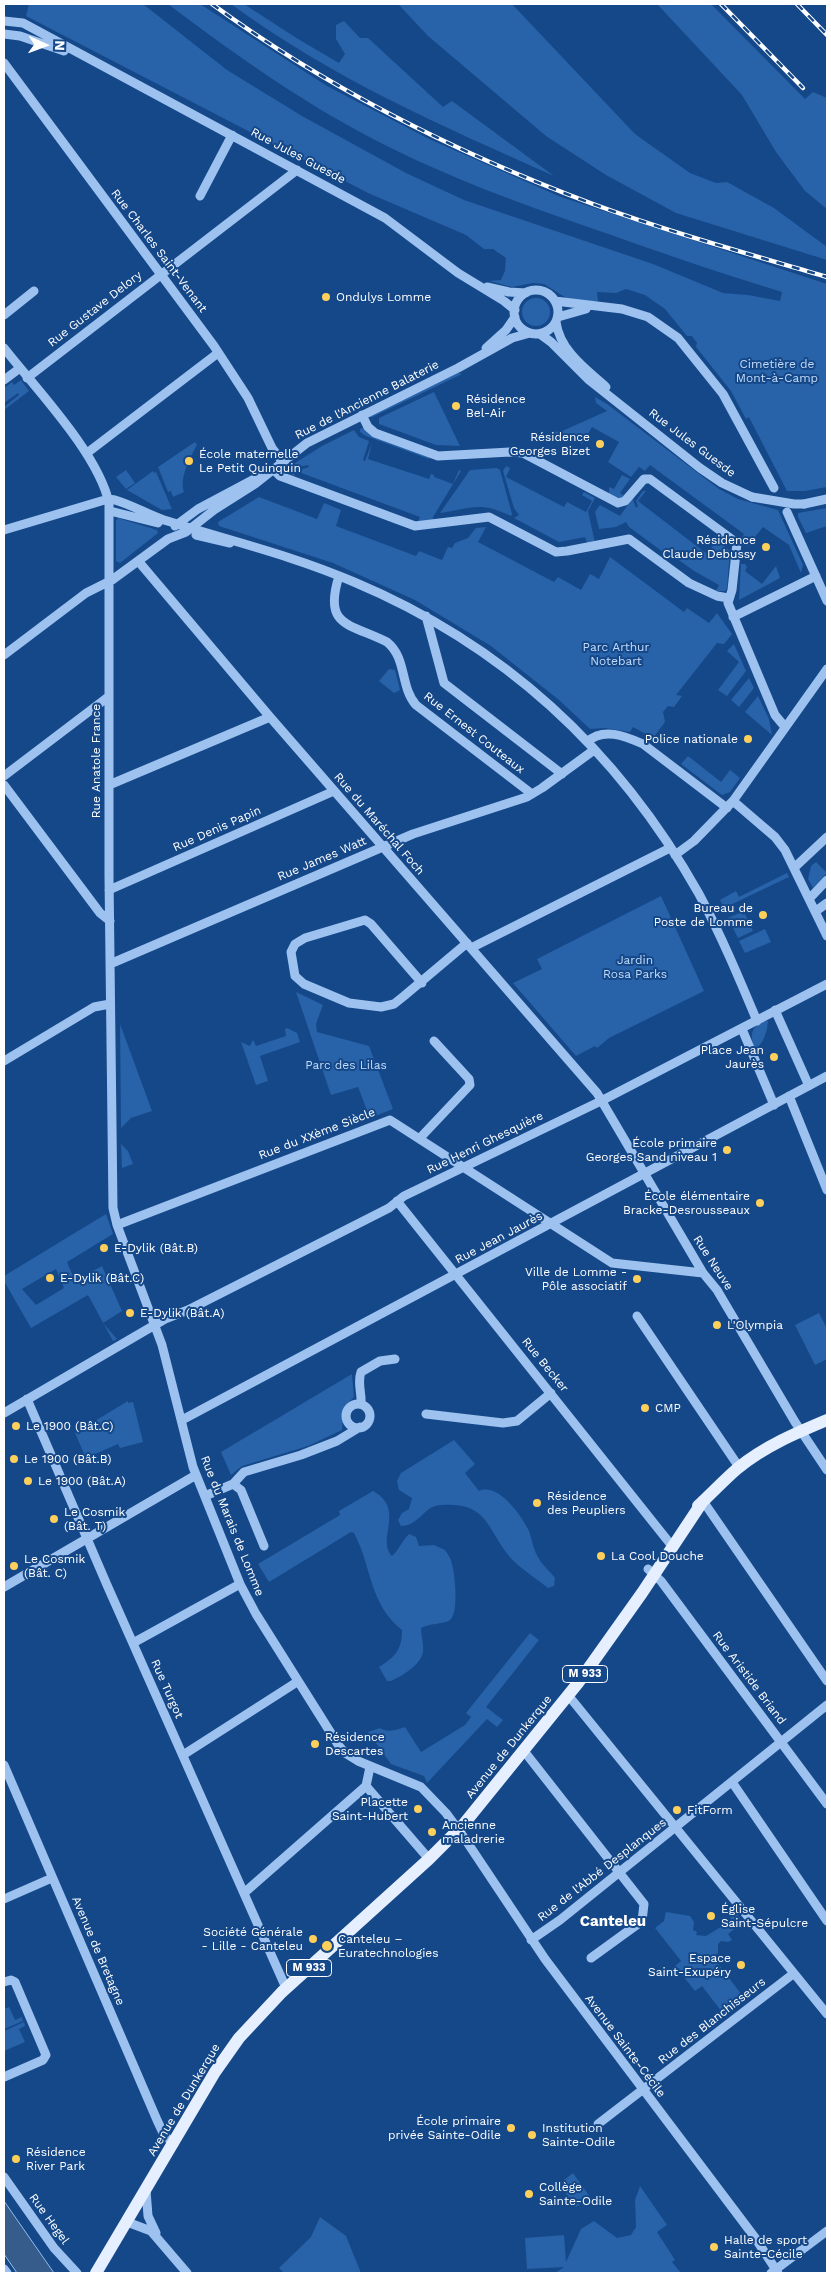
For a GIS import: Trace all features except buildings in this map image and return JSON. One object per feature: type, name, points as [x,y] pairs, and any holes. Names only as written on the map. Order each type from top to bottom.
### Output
[{"type":"main road","name":"Avenue de Dunkerque","points":[[96,2273],[230,2050],[258,2015],[459,1830],[568,1695],[618,1626],[670,1543],[703,1501],[740,1467],[762,1452],[803,1434],[827,1420]]},
{"type":"main road","name":"Avenue de Dunkerque","points":[[803,1434],[827,1428]]},
{"type":"street","name":"Rue Jules Guesde","points":[[5,23],[16,21],[29,27],[392,222],[458,274],[477,284],[515,314]]},
{"type":"street","name":"Rue Jules Guesde","points":[[4,34],[20,36],[97,64]]},
{"type":"street","name":"Rue Charles Saint-Venant","points":[[4,63],[218,353],[248,398],[275,452],[282,461]]},
{"type":"street","points":[[200,196],[232,135]]},
{"type":"street","name":"Rue Gustave Delory","points":[[28,378],[160,274],[297,170]]},
{"type":"street","name":"Rue Jules Guesde","points":[[477,284],[509,292],[526,293]]},
{"type":"street","points":[[4,315],[34,291]]},
{"type":"street","points":[[557,320],[558,309],[555,301],[542,291],[526,293],[519,299],[515,314],[520,327],[530,333],[540,334],[548,331],[557,320],[583,309],[606,307]]},
{"type":"street","points":[[555,301],[566,304],[606,307],[648,317],[678,338],[724,394],[774,488]]},
{"type":"street","name":"Rue de l'Ancienne Balaterie","points":[[475,358],[502,334],[515,314]]},
{"type":"street","name":"Rue Jules Guesde","points":[[557,320],[558,335],[568,351],[631,412]]},
{"type":"street","name":"Rue de l'Ancienne Balaterie","points":[[4,655],[86,593],[108,582],[139,562],[168,539],[189,530],[214,510],[255,484],[282,461],[313,439],[512,338],[530,333]]},
{"type":"street","name":"Rue Jules Guesde","points":[[540,334],[551,342],[580,372],[722,483],[752,497],[789,503],[804,504],[827,499]]},
{"type":"street","name":"Rue Anatole France","points":[[4,348],[87,453],[108,499],[110,510],[108,697],[113,1208]]},
{"type":"street","points":[[87,453],[218,353]]},
{"type":"street","points":[[4,380],[20,368]]},
{"type":"street","points":[[362,415],[368,427],[375,433],[438,456],[523,453],[618,503],[625,502],[644,479],[650,479],[737,544],[732,590],[728,603],[775,715],[785,728]]},
{"type":"street","points":[[273,469],[280,476],[415,526],[487,517],[556,552],[629,538],[689,583],[717,596],[728,598]]},
{"type":"street","name":"Rue de l'Ancienne Balaterie","points":[[168,539],[175,526],[238,486],[273,469]]},
{"type":"street","points":[[4,530],[108,499],[119,501],[175,526]]},
{"type":"street","points":[[110,510],[255,547],[340,576],[426,616],[476,647],[521,680],[556,710],[587,742],[637,800],[673,851],[714,925],[757,1020]]},
{"type":"street","points":[[787,512],[827,601]]},
{"type":"street","name":"Rue du Maréchal Foch","points":[[139,562],[601,1101]]},
{"type":"street","name":"Rue Ernest Couteaux","points":[[340,576],[333,598],[336,613],[347,624],[392,646],[401,663],[410,699],[532,794]]},
{"type":"street","points":[[733,617],[816,576]]},
{"type":"street","points":[[426,616],[444,683],[562,774]]},
{"type":"street","points":[[422,982],[371,924],[364,920],[306,938],[295,944],[291,952],[295,976],[304,984],[349,1003],[381,1007],[394,1004],[469,946],[694,841],[730,805],[827,668]]},
{"type":"street","points":[[4,776],[108,697]]},
{"type":"street","points":[[109,785],[270,717]]},
{"type":"street","points":[[587,742],[598,735],[610,734],[643,744],[775,836],[795,868],[827,936]]},
{"type":"street","name":"Rue James Watt","points":[[110,964],[413,834],[532,794],[594,750]]},
{"type":"street","points":[[4,785],[100,913],[110,921]]},
{"type":"street","name":"Rue Denis Papin","points":[[109,890],[334,790]]},
{"type":"street","points":[[795,868],[827,837]]},
{"type":"street","points":[[810,898],[827,880]]},
{"type":"street","points":[[816,911],[827,903]]},
{"type":"street","name":"Rue Henri Ghesquière","points":[[4,1413],[154,1325],[197,1306],[389,1208],[397,1201],[451,1173],[465,1168],[601,1101],[827,984]]},
{"type":"street","points":[[4,1061],[94,1007],[110,1004]]},
{"type":"street","points":[[776,1010],[809,1086]]},
{"type":"street","points":[[742,1029],[774,1105]]},
{"type":"street","points":[[420,1138],[470,1085],[469,1079],[434,1041]]},
{"type":"street","name":"Rue Jean Jaurès","points":[[182,1420],[827,1076]]},
{"type":"street","points":[[790,1096],[827,1190]]},
{"type":"street","name":"Rue Neuve","points":[[601,1101],[703,1274],[717,1290],[803,1434],[827,1470]]},
{"type":"street","name":"Rue du XXème Siècle","points":[[117,1225],[386,1121],[393,1121],[612,1263],[703,1274]]},
{"type":"street","name":"Rue Becker","points":[[397,1201],[670,1543]]},
{"type":"street","name":"Rue du Marais de Lomme","points":[[113,1208],[117,1225],[169,1367],[196,1475],[240,1584],[256,1614],[297,1682],[345,1753],[370,1766],[420,1787],[438,1804],[459,1830]]},
{"type":"street","points":[[637,1316],[740,1467]]},
{"type":"street","points":[[361,1404],[362,1394],[359,1377],[361,1372],[380,1361],[395,1359]]},
{"type":"street","points":[[426,1414],[503,1423],[517,1421],[551,1393]]},
{"type":"street","name":"Rue Turgot","points":[[27,1400],[286,1988]]},
{"type":"street","points":[[360,1427],[353,1426],[346,1418],[350,1407],[361,1404]]},
{"type":"street","points":[[205,1496],[233,1484],[238,1476],[244,1472],[301,1455],[336,1441],[367,1423],[370,1416],[367,1409],[361,1404]]},
{"type":"street","points":[[4,1587],[196,1475]]},
{"type":"street","points":[[233,1484],[241,1490],[264,1546]]},
{"type":"street","points":[[703,1501],[827,1682]]},
{"type":"street","name":"Rue Aristide Briand","points":[[651,1571],[827,1804]]},
{"type":"street","points":[[133,1643],[240,1584]]},
{"type":"street","points":[[183,1756],[297,1682]]},
{"type":"street","points":[[568,1695],[827,2014]]},
{"type":"street","name":"Rue de l'Abbé Desplanques","points":[[531,1940],[676,1828],[827,1705]]},
{"type":"street","points":[[524,1750],[644,1904],[642,1921],[591,1958]]},
{"type":"street","name":"Avenue de Bretagne","points":[[4,1764],[157,2120],[164,2135],[174,2144]]},
{"type":"street","points":[[244,1893],[366,1786],[370,1766]]},
{"type":"street","points":[[732,1782],[827,1921]]},
{"type":"street","points":[[366,1786],[429,1859]]},
{"type":"street","name":"Avenue Sainte-Cécile","points":[[459,1830],[531,1940],[756,2239],[775,2272]]},
{"type":"street","points":[[4,1899],[52,1878]]},
{"type":"street","name":"Rue des Blanchisseurs","points":[[598,2124],[793,1974]]},
{"type":"street","points":[[4,1982],[9,1980],[15,1982],[46,2055],[42,2060],[4,2077]]},
{"type":"street","name":"Rue Hegel","points":[[4,2177],[54,2248],[77,2273]]},
{"type":"street","points":[[146,2190],[148,2216],[160,2239],[181,2269],[187,2273]]},
{"type":"street","points":[[127,2222],[146,2228],[160,2239]]},
{"type":"street","points":[[775,2272],[827,2231]]},
{"type":"street","points":[[4,2269],[6,2273]]},
{"type":"green space","name":"Cimetière de Mont-à-Camp","points":[[29,4],[143,4],[227,70],[302,116],[406,173],[464,200],[653,264],[723,293],[780,301],[782,292],[684,260],[486,190],[389,147],[331,116],[275,81],[168,4],[200,4],[327,86],[429,139],[561,197],[827,284],[827,487],[805,491],[787,491],[749,417],[746,419],[731,391],[696,347],[697,343],[692,336],[687,336],[665,309],[645,295],[626,289],[616,293],[597,292],[598,302],[568,299],[544,284],[533,283],[512,287],[489,281],[501,280],[505,271],[506,258],[493,249],[484,249],[466,235],[368,193],[26,16]]},
{"type":"green space","points":[[231,4],[244,4],[339,63],[345,54],[336,39],[336,25],[344,21],[360,38],[368,38],[443,107],[452,101],[554,176],[429,119],[348,78],[269,31]]},
{"type":"green space","points":[[398,4],[512,4],[635,134],[690,173],[716,183],[727,182],[774,208],[827,247],[827,260],[676,213],[606,175],[546,136],[428,36]]},
{"type":"green space","points":[[657,4],[711,4],[805,99],[813,92],[827,98],[827,209],[805,191],[776,152],[742,95]]},
{"type":"green space","points":[[536,298],[546,302],[550,312],[546,322],[536,326],[526,322],[522,312],[526,302]]},
{"type":"green space","points":[[458,373],[462,374],[370,418],[371,416]]},
{"type":"green space","points":[[21,380],[29,391],[4,410],[4,407],[19,395],[18,393],[4,403],[4,388],[12,382],[14,385]]},
{"type":"green space","points":[[434,392],[460,446],[436,445],[379,424],[379,418]]},
{"type":"green space","points":[[595,397],[607,404],[719,489],[738,499],[778,510],[803,565],[801,573],[789,545],[763,527],[747,547],[746,544],[741,545],[740,541],[744,534],[650,465],[645,471],[639,467],[631,477],[608,462],[619,442],[592,427],[582,444],[560,432],[607,411],[596,403]]},
{"type":"green space","points":[[364,427],[430,456],[429,459],[366,436],[360,432],[360,429]]},
{"type":"green space","points":[[354,430],[359,437],[369,441],[363,460],[365,461],[372,443],[368,459],[429,479],[431,474],[453,484],[459,470],[461,471],[433,517],[433,522],[417,524],[420,517],[296,471],[309,467],[308,465],[290,469],[292,465],[322,446]]},
{"type":"green space","points":[[550,431],[560,432],[556,440]]},
{"type":"green space","points":[[195,442],[197,445],[184,475],[184,492],[173,497],[171,491],[168,492],[158,467]]},
{"type":"green space","points":[[506,466],[510,468],[506,477],[564,507],[567,502],[586,512],[592,501],[582,495],[584,492],[595,498],[588,511],[595,543],[588,545],[585,537],[559,542],[514,518],[519,515],[514,508],[503,471]]},
{"type":"green space","points":[[497,468],[500,470],[511,516],[483,507],[440,513],[470,470]]},
{"type":"green space","points":[[126,470],[135,483],[126,489],[116,477]]},
{"type":"green space","points":[[153,471],[154,473],[156,472],[172,509],[162,510],[127,490]]},
{"type":"green space","points":[[622,475],[630,479],[620,493],[626,497],[617,499],[609,494],[609,487],[614,489]]},
{"type":"green space","points":[[639,489],[633,500],[636,508],[638,506],[636,501],[643,491],[646,491],[638,501],[707,554],[715,543],[719,542],[730,551],[727,588],[725,591],[716,591],[719,585],[694,571],[665,550],[663,552],[629,527],[626,522],[616,527],[599,529],[595,512],[600,505],[620,516]]},
{"type":"green space","name":"Parc Arthur Notebart","points":[[259,497],[317,519],[324,503],[341,510],[336,526],[416,556],[419,551],[442,560],[448,547],[452,548],[455,543],[468,538],[476,528],[486,527],[478,542],[554,582],[558,577],[581,590],[590,574],[599,579],[610,557],[684,612],[687,608],[709,623],[717,613],[732,634],[724,644],[717,643],[676,695],[682,696],[674,707],[668,706],[663,712],[665,722],[653,738],[633,727],[630,732],[605,728],[590,729],[559,700],[491,646],[415,600],[333,563],[219,526],[218,522]]},
{"type":"green space","points":[[827,508],[827,526],[806,533],[798,513]]},
{"type":"green space","points":[[118,518],[157,530],[158,533],[120,563],[116,561],[116,521]]},
{"type":"green space","points":[[741,564],[745,564],[747,567],[745,571],[762,584],[776,566],[780,578],[739,600]]},
{"type":"green space","points":[[734,644],[746,671],[727,696],[718,690],[739,662],[727,651]]},
{"type":"green space","points":[[389,669],[395,670],[400,690],[394,693],[379,681]]},
{"type":"green space","points":[[749,678],[754,688],[739,707],[731,700]]},
{"type":"green space","points":[[758,696],[769,719],[772,735],[745,712]]},
{"type":"green space","points":[[688,756],[721,782],[730,770],[740,778],[730,792],[722,795],[681,764]]},
{"type":"green space","points":[[816,862],[827,873],[813,888],[808,879],[811,866]]},
{"type":"green space","points":[[787,873],[789,877],[724,908],[720,900],[736,891],[739,897]]},
{"type":"green space","name":"Jardin Rosa Parks","points":[[661,896],[704,991],[609,1038],[597,1048],[595,1046],[576,1056],[513,983],[542,969],[537,959]]},
{"type":"green space","points":[[742,912],[743,915],[745,914],[753,931],[738,938],[728,918]]},
{"type":"green space","points":[[765,929],[771,942],[745,953],[739,941]]},
{"type":"green space","name":"Parc des Lilas","points":[[296,992],[323,1005],[316,1024],[317,1032],[369,1046],[393,1109],[370,1118],[358,1087],[331,1095]]},
{"type":"green space","points":[[762,1021],[768,1021],[767,1029],[763,1040],[755,1049],[752,1041],[753,1030]]},
{"type":"green space","points":[[120,1024],[152,1111],[131,1118],[121,1128]]},
{"type":"green space","points":[[287,1028],[297,1033],[300,1042],[260,1056],[268,1081],[256,1085],[241,1042],[250,1046],[253,1040],[256,1046],[286,1036],[285,1029]]},
{"type":"green space","points":[[121,1144],[128,1151],[133,1164],[122,1168]]},
{"type":"green space","points":[[106,1214],[113,1234],[67,1262],[75,1281],[102,1266],[122,1311],[103,1323],[88,1295],[31,1328],[4,1281],[4,1276]],"holes":[[[56,1269],[64,1288],[36,1305],[22,1289]]]},
{"type":"green space","points":[[819,1313],[827,1329],[827,1359],[815,1365],[795,1325]]},
{"type":"green space","points":[[104,1324],[117,1339],[113,1341]]},
{"type":"green space","points":[[352,1374],[354,1397],[344,1407],[342,1430],[308,1446],[242,1466],[231,1475],[221,1452]]},
{"type":"green space","points":[[128,1401],[128,1403],[133,1402],[143,1442],[120,1448],[118,1444],[86,1458],[75,1433]]},
{"type":"green space","points":[[454,1440],[475,1464],[465,1473],[479,1491],[494,1491],[508,1502],[521,1517],[529,1531],[538,1557],[555,1578],[554,1586],[548,1588],[518,1565],[509,1556],[483,1518],[468,1507],[456,1505],[434,1506],[417,1520],[401,1526],[398,1520],[402,1513],[409,1509],[412,1498],[399,1490],[397,1481],[401,1473]]},
{"type":"green space","points":[[373,1491],[383,1498],[388,1506],[389,1524],[387,1541],[388,1549],[392,1556],[409,1534],[416,1537],[419,1546],[434,1545],[445,1550],[452,1562],[455,1585],[455,1610],[453,1616],[448,1621],[421,1628],[422,1657],[410,1670],[391,1681],[387,1681],[379,1667],[389,1660],[399,1648],[402,1630],[391,1620],[377,1597],[354,1533],[351,1532],[269,1582],[258,1564],[340,1515],[339,1511]]},
{"type":"green space","points":[[530,1633],[539,1640],[486,1707],[503,1720],[497,1727],[487,1719],[427,1783],[424,1776],[391,1764],[368,1732],[380,1728],[389,1731],[405,1727],[421,1752],[465,1725],[471,1717],[466,1713]]},
{"type":"green space","points":[[666,1912],[690,1916],[694,1922],[693,1930],[697,1932],[696,1935],[706,1936],[732,1920],[730,1918],[736,1913],[743,1922],[728,1934],[732,1940],[728,1942],[721,1941],[718,1944],[718,1953],[713,1957],[745,1999],[725,2016],[702,1986],[695,1991],[675,1966],[681,1961],[655,1928],[664,1921]]},
{"type":"green space","points":[[9,2007],[15,2020],[22,2017],[23,2021],[4,2029],[4,2009]]},
{"type":"green space","points":[[24,2022],[25,2026],[19,2029],[25,2042],[4,2051],[4,2031]]},
{"type":"green space","points":[[573,2173],[590,2197],[576,2207],[559,2184]]},
{"type":"green space","points":[[640,2186],[667,2225],[657,2232],[675,2260],[672,2262],[681,2273],[555,2273],[564,2267],[527,2269],[525,2238],[564,2235],[566,2262],[581,2229],[594,2221],[617,2238],[631,2235],[636,2227],[635,2200]]},
{"type":"green space","points":[[320,2217],[346,2236],[361,2273],[284,2273],[279,2268],[311,2237]]},
{"type":"shaded area","points":[[4,2201],[54,2273],[17,2273],[4,2254]]},
{"type":"railway","points":[[212,4],[301,64],[348,91],[395,117],[493,163],[593,204],[651,224],[827,277]]},
{"type":"railway","points":[[721,4],[803,88]]},
{"type":"railway","points":[[797,4],[827,35]]},
{"type":"place","name":"Ondulys Lomme","points":[[326,297]]},
{"type":"place","name":"Résidence Bel-Air","points":[[456,406]]},
{"type":"place","name":"Résidence Georges Bizet","points":[[600,444]]},
{"type":"place","name":"École maternelle Le Petit Quinquin","points":[[189,461]]},
{"type":"place","name":"Résidence Claude Debussy","points":[[766,547]]},
{"type":"place","name":"Police nationale","points":[[748,739]]},
{"type":"place","name":"Bureau de Poste de Lomme","points":[[763,915]]},
{"type":"place","name":"Place Jean Jaurès","points":[[774,1057]]},
{"type":"place","name":"École primaire Georges Sand niveau 1","points":[[727,1150]]},
{"type":"place","name":"École élémentaire Bracke-Desrousseaux","points":[[760,1203]]},
{"type":"place","name":"E-Dylik (Bât.B)","points":[[104,1248]]},
{"type":"place","name":"E-Dylik (Bât.C)","points":[[50,1278]]},
{"type":"place","name":"Ville de Lomme - Pôle associatif","points":[[637,1279]]},
{"type":"place","name":"E-Dylik (Bât.A)","points":[[130,1313]]},
{"type":"place","name":"L'Olympia","points":[[717,1325]]},
{"type":"place","name":"CMP","points":[[645,1408]]},
{"type":"place","name":"Le 1900 (Bât.C)","points":[[16,1426]]},
{"type":"place","name":"Le 1900 (Bât.B)","points":[[14,1459]]},
{"type":"place","name":"Le 1900 (Bât.A)","points":[[28,1481]]},
{"type":"place","name":"Résidence des Peupliers","points":[[537,1503]]},
{"type":"place","name":"Le Cosmik (Bât. T)","points":[[54,1519]]},
{"type":"place","name":"La Cool Douche","points":[[601,1556]]},
{"type":"place","name":"Le Cosmik (Bât. C)","points":[[14,1566]]},
{"type":"place","name":"Résidence Descartes","points":[[315,1744]]},
{"type":"place","name":"Placette Saint-Hubert","points":[[418,1809]]},
{"type":"place","name":"FitForm","points":[[677,1810]]},
{"type":"place","name":"Ancienne maladrerie","points":[[432,1832]]},
{"type":"place","name":"Église Saint-Sépulcre","points":[[711,1916]]},
{"type":"place","name":"Société Générale - Lille - Canteleu","points":[[313,1939]]},
{"type":"place","name":"Canteleu – Euratechnologies","points":[[327,1946]]},
{"type":"place","name":"Espace Saint-Exupéry","points":[[741,1965]]},
{"type":"place","name":"École primaire privée Sainte-Odile","points":[[511,2128]]},
{"type":"place","name":"Institution Sainte-Odile","points":[[532,2135]]},
{"type":"place","name":"Résidence River Park","points":[[16,2159]]},
{"type":"place","name":"Collège Sainte-Odile","points":[[529,2194]]},
{"type":"place","name":"Halle de sport Sainte-Cécile","points":[[714,2247]]},
{"type":"district","name":"Canteleu","points":[[613,1922]]}]
